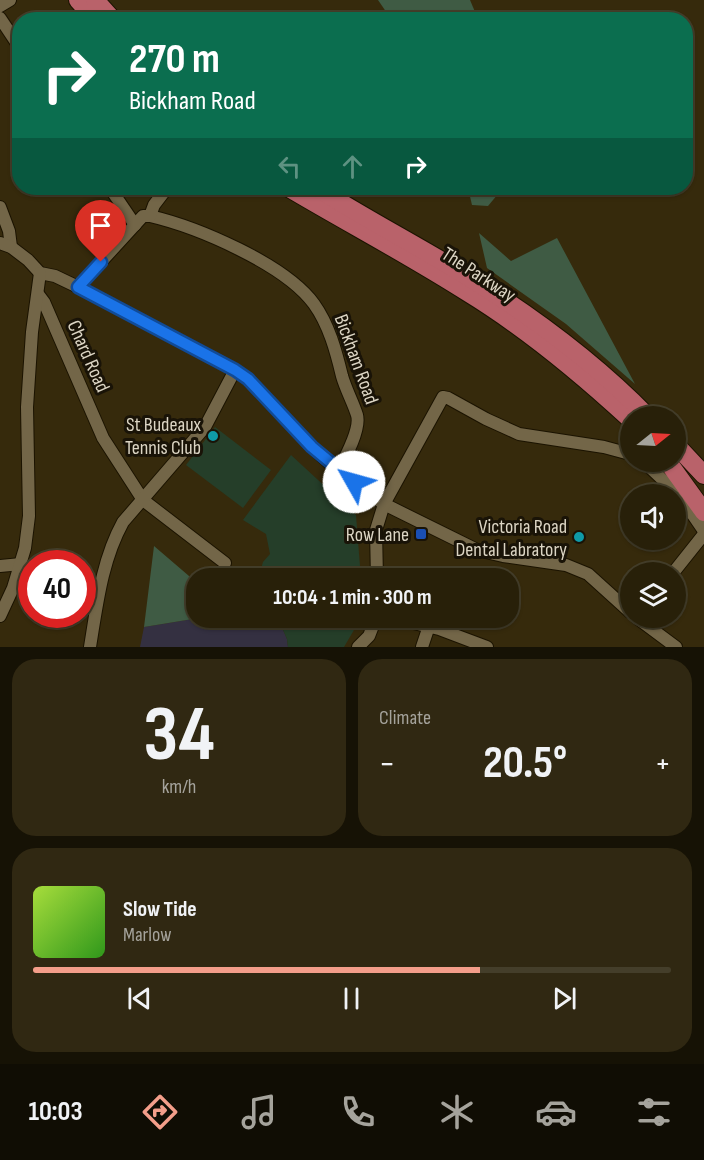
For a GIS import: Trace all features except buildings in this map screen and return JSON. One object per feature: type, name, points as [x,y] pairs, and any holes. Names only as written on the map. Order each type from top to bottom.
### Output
[{"type":"highway","points":[[78,0],[89,12]]},
{"type":"highway","points":[[95,0],[106,12]]},
{"type":"highway","name":"The Parkway","points":[[301,195],[468,292],[532,336],[620,409]]},
{"type":"highway","name":"The Parkway","points":[[329,195],[469,277],[521,311],[608,380],[636,406]]},
{"type":"highway","points":[[686,456],[704,475]]},
{"type":"highway","points":[[675,472],[704,512]]},
{"type":"highway","points":[[684,472],[704,494]]},
{"type":"street","points":[[0,6],[10,0]]},
{"type":"street","points":[[0,18],[12,36]]},
{"type":"street","points":[[115,195],[135,225]]},
{"type":"street","points":[[78,287],[143,216],[150,216],[154,205],[162,195]]},
{"type":"street","points":[[0,207],[9,231],[5,245],[28,260],[40,273],[55,276],[78,287],[235,370],[248,379],[312,447],[338,471],[384,504],[477,550],[566,565],[588,574],[620,603]]},
{"type":"street","name":"Bickham Road","points":[[150,216],[204,234],[262,261],[299,288],[314,303],[327,326],[347,394],[358,417],[353,436],[338,471]]},
{"type":"street","points":[[24,550],[29,516],[27,407],[32,332],[40,273]]},
{"type":"street","name":"Chard Road","points":[[38,294],[74,366],[103,438],[143,500],[225,563]]},
{"type":"street","points":[[90,647],[99,588],[114,538],[123,522],[205,427],[235,370]]},
{"type":"street","points":[[377,568],[376,530],[384,504],[442,397],[519,434],[620,451]]},
{"type":"street","points":[[655,472],[680,496],[704,532],[681,562]]},
{"type":"street","points":[[0,566],[18,564]]},
{"type":"street","points":[[0,616],[18,573]]},
{"type":"street","points":[[358,647],[369,636],[372,628]]},
{"type":"street","points":[[422,647],[428,628]]},
{"type":"street","points":[[435,628],[487,647]]},
{"type":"street","points":[[650,628],[676,647]]},
{"type":"shaded area","points":[[186,620],[186,628],[282,628],[288,647],[140,647],[144,627]]},
{"type":"green space","points":[[378,0],[470,0],[475,12],[386,12]]},
{"type":"green space","points":[[470,195],[497,195],[488,206],[472,205]]},
{"type":"green space","points":[[479,233],[511,261],[557,238],[635,384],[566,324],[487,268]]},
{"type":"green space","points":[[215,427],[271,470],[243,508],[186,465]]},
{"type":"green space","points":[[291,455],[356,515],[360,568],[261,568],[270,554],[266,534],[243,520]]},
{"type":"green space","points":[[154,546],[186,573],[186,620],[144,627]]},
{"type":"green space","points":[[282,628],[355,628],[344,647],[288,647]]},
{"type":"place","name":"St Budeaux Tennis Club","points":[[213,436]]},
{"type":"place","name":"Row Lane","points":[[421,534]]},
{"type":"place","name":"Victoria Road Dental Labratory","points":[[579,537]]},
{"type":"route","points":[[101,262],[78,287],[248,379],[312,447],[354,482]]}]
